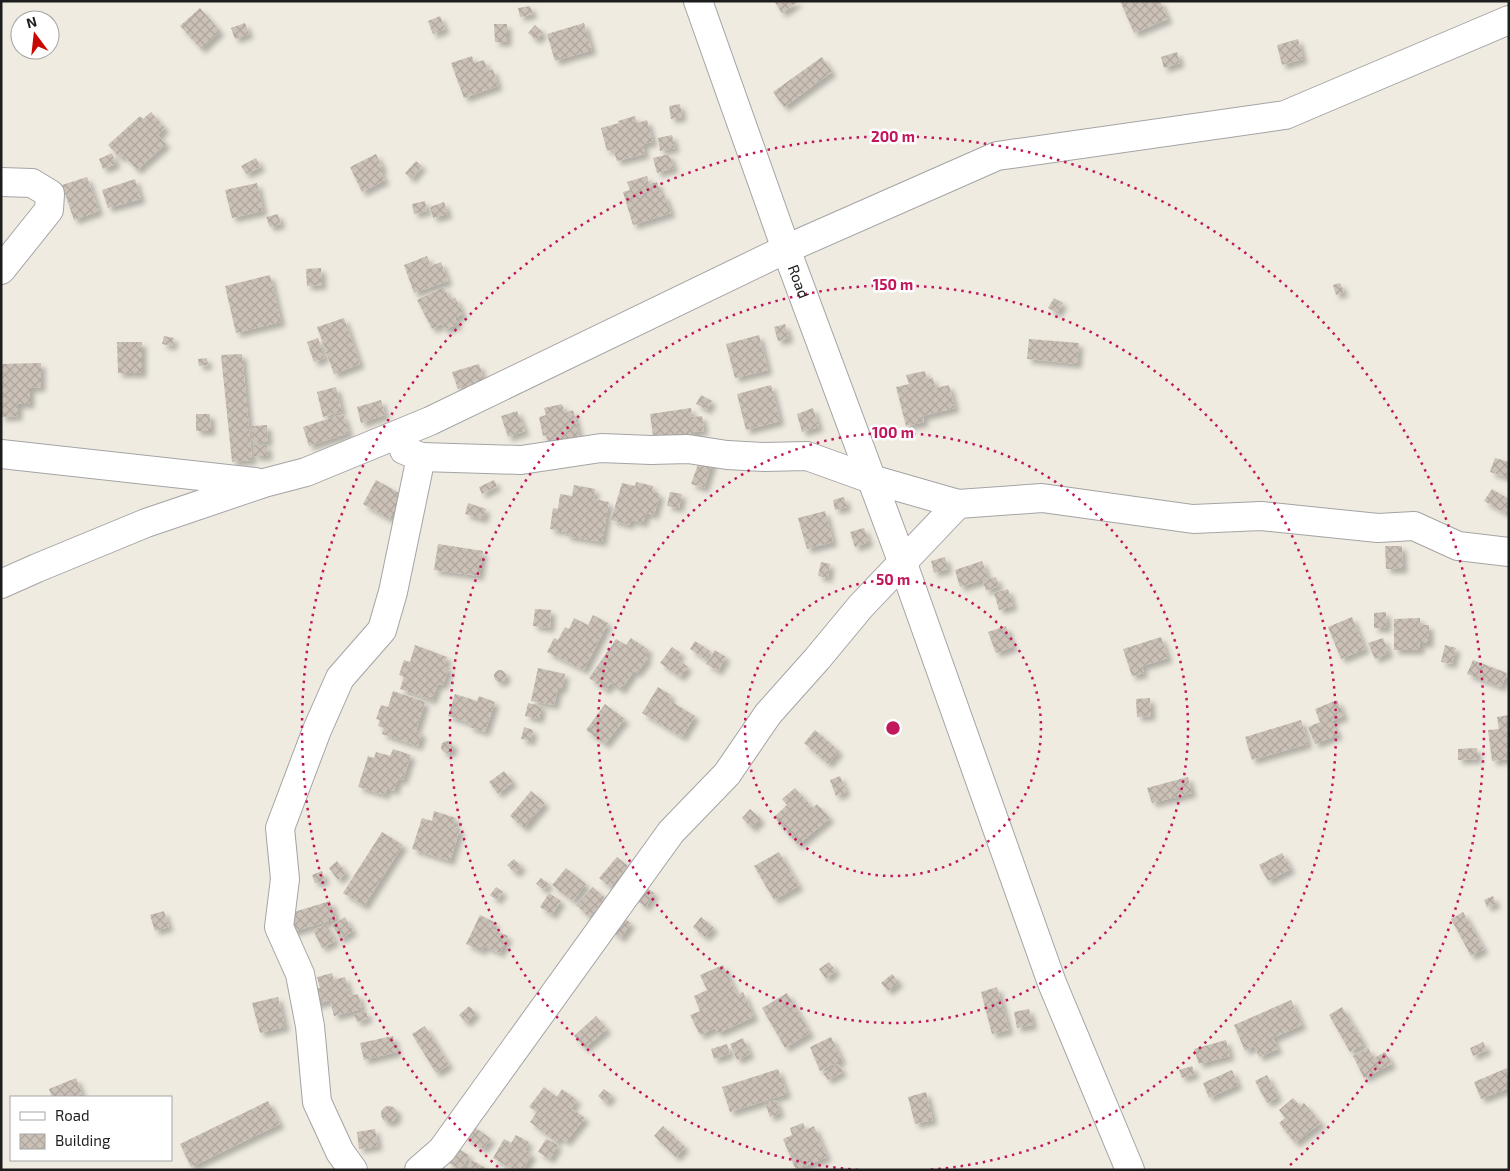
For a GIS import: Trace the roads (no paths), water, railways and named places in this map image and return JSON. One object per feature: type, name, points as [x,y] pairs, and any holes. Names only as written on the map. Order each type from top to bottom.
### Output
[{"type":"street","name":"Road","points":[[698,1],[786,249],[902,561],[1052,983],[1130,1170]]},
{"type":"street","points":[[1,584],[146,523],[264,483],[306,472],[430,421],[786,249],[997,156],[1285,115],[1509,20]]},
{"type":"street","points":[[1,182],[32,183],[50,194],[49,210],[1,270]]},
{"type":"street","points":[[381,441],[421,457],[521,460],[600,448],[688,449],[745,456],[807,456],[871,479],[958,504],[1042,498],[1193,519],[1261,516],[1378,528],[1414,526],[1458,546],[1509,552]]},
{"type":"street","points":[[1,454],[264,483]]},
{"type":"street","points":[[353,1170],[340,1152],[317,1102],[310,1026],[300,974],[279,927],[285,879],[280,828],[317,730],[340,678],[382,630],[393,592],[421,457]]},
{"type":"street","points":[[419,1170],[442,1150],[670,832],[727,774],[768,714],[902,561],[958,504]]}]
